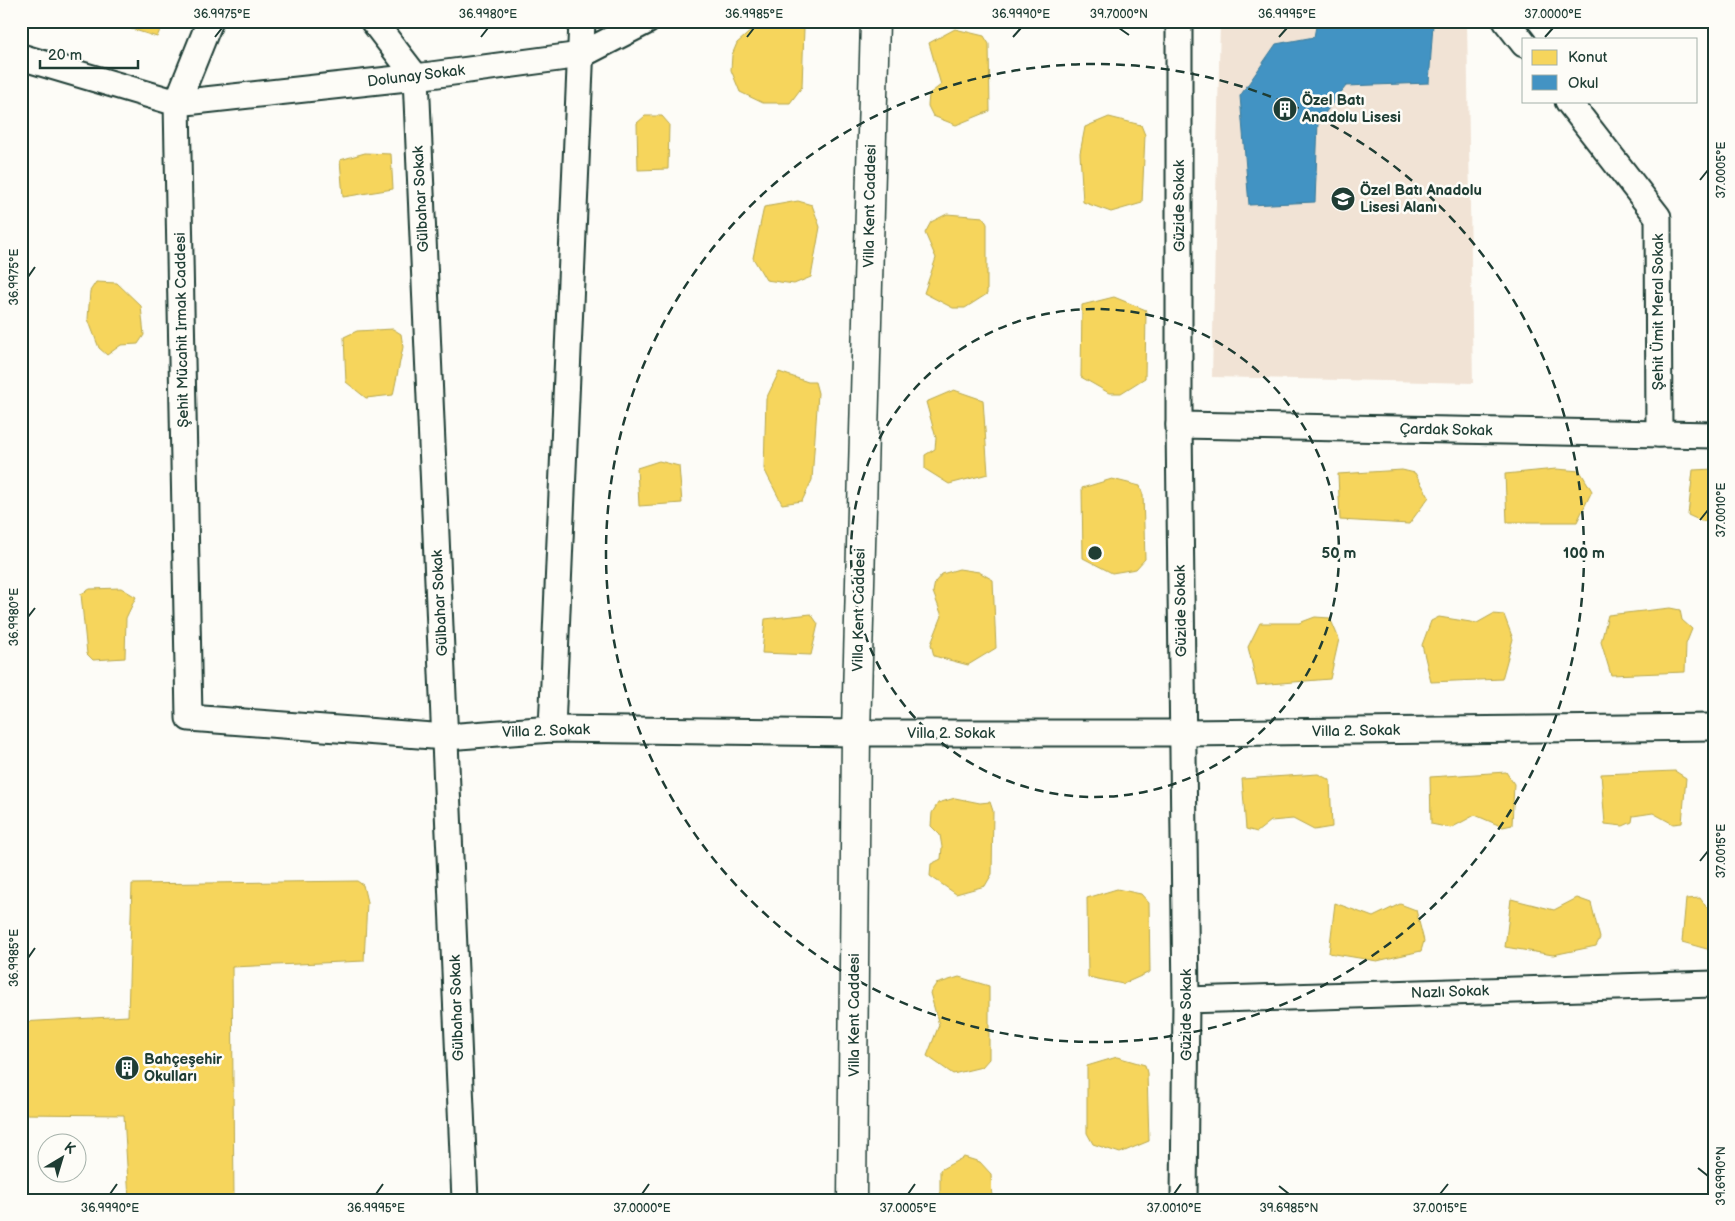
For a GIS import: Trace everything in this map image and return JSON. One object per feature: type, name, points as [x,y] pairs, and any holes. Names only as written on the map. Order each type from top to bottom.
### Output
[{"type":"street","points":[[21,57],[177,104],[210,21]]},
{"type":"street","points":[[373,21],[416,77]]},
{"type":"street","points":[[552,729],[582,21]]},
{"type":"street","name":"Dolunay Sokak","points":[[177,104],[416,77],[581,54],[647,21]]},
{"type":"street","name":"Villa Kent Caddesi","points":[[852,1200],[856,732],[875,21]]},
{"type":"street","name":"Güzide Sokak","points":[[1179,21],[1179,425],[1186,1000],[1184,1200]]},
{"type":"street","points":[[1506,21],[1522,41]]},
{"type":"street","name":"Gülbahar Sokak","points":[[416,77],[465,1200]]},
{"type":"street","name":"Şehit Ümit Meral Sokak","points":[[1569,102],[1658,217],[1659,434]]},
{"type":"street","name":"Şehit Mücahit Irmak Caddesi","points":[[177,104],[190,718]]},
{"type":"street","name":"Çardak Sokak","points":[[1179,425],[1714,435]]},
{"type":"street","name":"Villa 2. Sokak","points":[[190,718],[446,737],[552,729],[1183,733],[1714,726]]},
{"type":"street","name":"Nazlı Sokak","points":[[1186,1000],[1714,984]]},
{"type":"shaded area","name":"Özel Batı Anadolu Lisesi Alanı","points":[[1220,21],[1467,21],[1473,383],[1212,377]]},
{"type":"building: Konut","points":[[106,21],[164,21],[157,37]]},
{"type":"building: Konut","points":[[780,22],[804,28],[802,87],[790,103],[763,103],[740,92],[731,70],[732,55],[737,43],[759,24]]},
{"type":"building: Konut","points":[[955,29],[984,36],[989,44],[990,111],[956,125],[933,116],[928,106],[929,94],[941,85],[929,43]]},
{"type":"building: Konut","points":[[645,116],[662,116],[669,124],[668,169],[638,170],[637,123]]},
{"type":"building: Konut","points":[[1109,117],[1141,125],[1145,135],[1142,203],[1111,212],[1083,202],[1080,153],[1085,127]]},
{"type":"building: Konut","points":[[365,153],[391,154],[393,189],[343,197],[340,160]]},
{"type":"building: Konut","points":[[798,201],[812,205],[820,227],[811,277],[794,284],[766,280],[753,258],[764,207]]},
{"type":"building: Konut","points":[[947,214],[983,217],[987,224],[987,294],[965,308],[953,308],[924,293],[936,258],[925,233],[931,222]]},
{"type":"building: Konut","points":[[96,282],[117,283],[141,306],[144,335],[138,344],[121,345],[107,355],[99,348],[88,319],[90,291]]},
{"type":"building: Konut","points":[[1114,297],[1146,310],[1145,378],[1121,393],[1109,393],[1081,377],[1082,305]]},
{"type":"building: Konut","points":[[393,329],[401,334],[403,347],[393,395],[366,398],[346,382],[344,337],[357,331]]},
{"type":"building: Konut","points":[[779,372],[808,382],[815,382],[818,393],[812,480],[802,501],[782,504],[764,469],[766,399]]},
{"type":"building: Konut","points":[[954,390],[983,400],[988,474],[949,484],[925,469],[925,455],[935,449],[936,438],[926,402]]},
{"type":"building: Konut","points":[[659,461],[679,466],[682,503],[639,506],[637,468]]},
{"type":"building: Konut","points":[[1556,469],[1580,471],[1592,491],[1577,522],[1507,522],[1505,474]]},
{"type":"building: Konut","points":[[1714,469],[1714,521],[1701,521],[1688,515],[1693,470]]},
{"type":"building: Konut","points":[[1402,470],[1415,473],[1429,497],[1409,524],[1340,520],[1338,474]]},
{"type":"building: Konut","points":[[1112,479],[1140,486],[1143,495],[1145,559],[1136,569],[1112,573],[1083,558],[1082,488]]},
{"type":"building: Konut","points":[[959,569],[979,572],[993,580],[996,648],[968,665],[934,656],[931,644],[942,616],[933,592],[935,582],[942,574]]},
{"type":"building: Konut","points":[[121,588],[136,597],[126,618],[125,658],[93,660],[87,654],[81,594],[90,589]]},
{"type":"building: Konut","points":[[1670,608],[1680,610],[1682,620],[1692,629],[1686,644],[1685,672],[1611,675],[1601,642],[1608,615]]},
{"type":"building: Konut","points":[[811,614],[818,624],[811,655],[762,653],[765,619]]},
{"type":"building: Konut","points":[[1493,614],[1504,615],[1513,639],[1502,679],[1431,682],[1422,645],[1431,621],[1439,617],[1477,623]]},
{"type":"building: Konut","points":[[1315,617],[1330,618],[1339,639],[1330,679],[1257,685],[1248,647],[1260,623],[1299,623]]},
{"type":"building: Konut","points":[[1675,771],[1686,778],[1682,823],[1673,824],[1653,813],[1633,816],[1632,822],[1623,826],[1605,824],[1601,774]]},
{"type":"building: Konut","points":[[1506,772],[1514,784],[1512,825],[1503,827],[1475,815],[1451,828],[1431,824],[1430,777]]},
{"type":"building: Konut","points":[[1318,774],[1330,780],[1332,827],[1314,830],[1293,819],[1271,821],[1257,832],[1246,829],[1242,779]]},
{"type":"building: Konut","points":[[955,798],[980,803],[990,802],[993,811],[992,874],[985,886],[956,894],[930,876],[931,864],[941,859],[942,847],[940,835],[931,826],[932,813],[938,803]]},
{"type":"building: Konut","name":"Bahçeşehir Okulları","points":[[357,881],[363,885],[367,902],[364,961],[232,967],[234,1200],[129,1200],[124,1115],[21,1114],[21,1022],[128,1016],[132,884]]},
{"type":"building: Konut","points":[[1117,889],[1141,894],[1149,903],[1150,972],[1123,984],[1088,977],[1087,898]]},
{"type":"building: Konut","points":[[1577,898],[1591,903],[1600,938],[1596,946],[1553,955],[1505,947],[1511,899],[1554,910]]},
{"type":"building: Konut","points":[[1700,898],[1707,908],[1714,906],[1714,951],[1682,942],[1686,899]]},
{"type":"building: Konut","points":[[1335,903],[1373,917],[1400,904],[1416,910],[1424,941],[1421,951],[1377,961],[1329,953]]},
{"type":"building: Konut","points":[[959,977],[989,986],[989,1059],[982,1067],[953,1074],[927,1056],[939,1025],[930,993],[936,984]]},
{"type":"building: Konut","points":[[1117,1057],[1145,1065],[1147,1073],[1149,1141],[1120,1153],[1093,1144],[1087,1133],[1087,1066]]},
{"type":"building: Konut","points":[[964,1157],[980,1162],[991,1174],[992,1200],[940,1200],[940,1170]]},
{"type":"building: Okul","name":"Özel Batı Anadolu Lisesi","points":[[1317,21],[1394,21],[1433,24],[1429,83],[1346,86],[1318,122],[1315,202],[1249,205],[1240,96],[1276,44],[1314,37]]},
{"type":"place","name":"Özel Batı Anadolu Lisesi","points":[[1285,109]]},
{"type":"place","name":"Özel Batı Anadolu Lisesi Alanı","points":[[1343,199]]},
{"type":"place","name":"Bahçeşehir Okulları","points":[[127,1068]]}]
